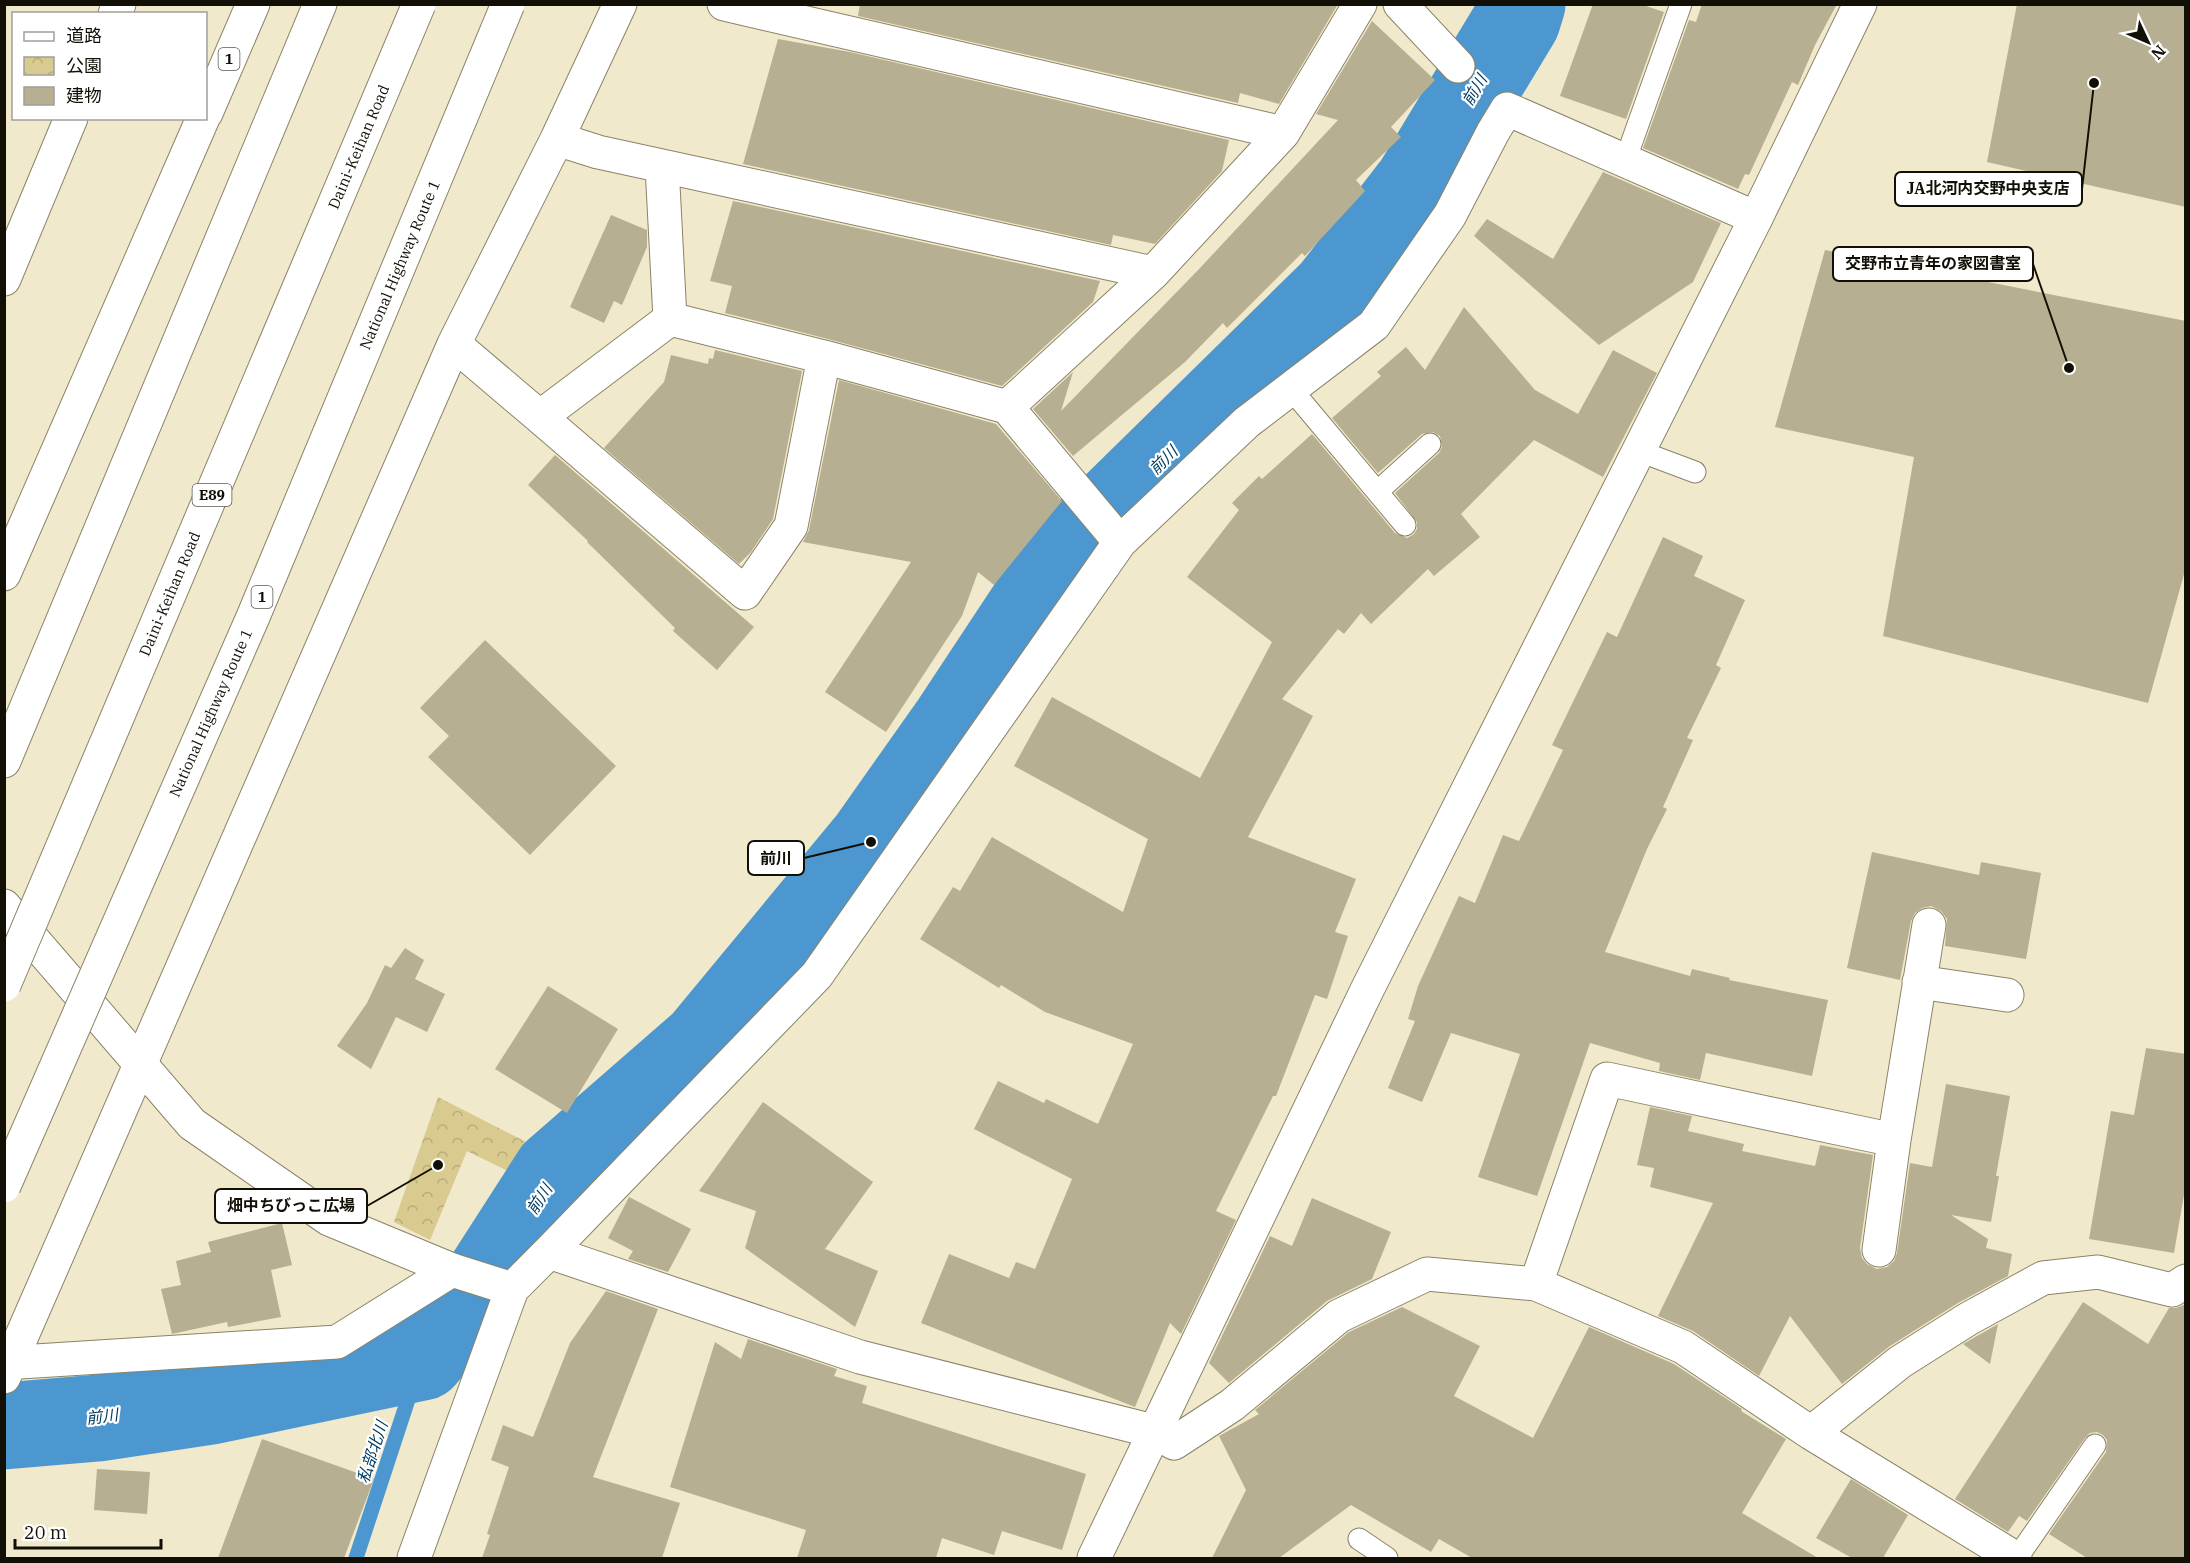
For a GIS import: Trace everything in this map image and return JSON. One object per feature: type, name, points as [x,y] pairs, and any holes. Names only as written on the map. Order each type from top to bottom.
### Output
[{"type":"main road","name":"1","points":[[207,111],[253,4]]},
{"type":"main road","points":[[4,761],[320,4]]},
{"type":"main road","name":"Daini-Keihan Road","points":[[4,985],[419,4]]},
{"type":"main road","name":"National Highway Route 1","points":[[4,1186],[254,617],[508,4]]},
{"type":"main road","points":[[452,1270],[337,1342],[7,1367],[454,344],[557,139],[620,4]]},
{"type":"main road","points":[[724,4],[1283,133]]},
{"type":"main road","points":[[1007,408],[1153,273],[1283,133],[1360,4]]},
{"type":"main road","points":[[1400,4],[1458,66]]},
{"type":"main road","points":[[1094,1558],[1153,1431],[1367,990],[1756,218],[1860,4]]},
{"type":"main road","points":[[414,1558],[512,1289],[817,975],[1120,542],[1247,422],[1374,325],[1450,215],[1507,109],[1756,218]]},
{"type":"main road","points":[[4,279],[70,120]]},
{"type":"main road","points":[[4,574],[202,120]]},
{"type":"main road","points":[[557,139],[598,152],[1153,273]]},
{"type":"main road","points":[[662,166],[670,319]]},
{"type":"main road","points":[[670,319],[824,357],[1007,408],[1120,542]]},
{"type":"main road","points":[[540,417],[670,319]]},
{"type":"main road","points":[[454,344],[745,593],[791,526],[824,357]]},
{"type":"main road","points":[[4,906],[192,1124],[329,1219],[452,1270],[512,1289]]},
{"type":"main road","points":[[1879,1250],[1894,1140],[1929,926]]},
{"type":"main road","points":[[1919,982],[2007,995]]},
{"type":"main road","points":[[1536,1284],[1607,1079],[1894,1140]]},
{"type":"main road","points":[[549,1252],[860,1357],[1153,1431],[1174,1443],[1232,1405],[1339,1316],[1427,1274],[1536,1284],[1683,1347],[1811,1433],[2016,1558]]},
{"type":"main road","points":[[1811,1433],[1900,1362],[1968,1319],[2043,1278],[2098,1272],[2172,1290],[2186,1281]]},
{"type":"lane","points":[[1626,161],[1681,4]]},
{"type":"lane","points":[[1291,389],[1405,525]]},
{"type":"lane","points":[[1377,492],[1430,444]]},
{"type":"lane","points":[[1639,451],[1695,472]]},
{"type":"lane","points":[[2016,1558],[2095,1445]]},
{"type":"lane","points":[[1359,1539],[1387,1558]]},
{"type":"green space","points":[[438,1097],[542,1150],[524,1179],[467,1151],[430,1240],[394,1222]]},
{"type":"building","points":[[860,4],[1338,4],[1279,104],[1240,93],[1238,103],[858,16]]},
{"type":"building","points":[[1593,4],[1640,4],[1664,12],[1626,119],[1560,96]]},
{"type":"building","points":[[1702,4],[1837,4],[1815,45],[1798,85],[1792,82],[1749,175],[1745,174],[1738,189],[1643,148],[1689,20],[1696,22]]},
{"type":"building","points":[[2017,4],[2186,4],[2186,207],[1987,162]]},
{"type":"building","points":[[1372,21],[1435,80],[1391,127],[1401,137],[1356,180],[1365,191],[1305,256],[1302,253],[1227,328],[1223,323],[1185,362],[1073,456],[1033,409],[1073,372],[1061,411],[1201,267],[1338,120],[1316,114]]},
{"type":"building","points":[[778,39],[850,52],[1229,140],[1222,171],[1155,244],[1113,235],[1111,245],[743,164]]},
{"type":"building","points":[[1603,172],[1721,223],[1693,282],[1599,345],[1474,236],[1487,219],[1553,259]]},
{"type":"building","points":[[733,201],[1100,281],[1093,302],[1002,386],[725,313],[732,286],[710,281]]},
{"type":"building","points":[[611,215],[647,230],[647,247],[622,305],[614,301],[604,323],[570,307]]},
{"type":"building","points":[[1825,250],[2186,321],[2186,567],[2148,703],[1883,636],[1914,457],[1775,427]]},
{"type":"building","points":[[1464,307],[1535,390],[1578,414],[1613,350],[1657,373],[1603,477],[1534,440],[1461,514],[1480,537],[1434,576],[1428,569],[1371,624],[1361,613],[1344,634],[1338,629],[1282,699],[1313,716],[1248,837],[1356,879],[1335,932],[1348,936],[1327,999],[1315,995],[1276,1096],[1273,1096],[1216,1211],[1236,1220],[1181,1334],[1170,1323],[1135,1407],[921,1323],[949,1254],[1009,1278],[1016,1262],[1035,1269],[1072,1179],[974,1129],[998,1081],[1044,1103],[1046,1099],[1098,1124],[1133,1044],[1045,1012],[1001,985],[999,988],[920,939],[953,887],[960,891],[992,837],[1123,912],[1148,839],[1014,766],[1052,697],[1200,778],[1272,642],[1187,577],[1239,510],[1232,503],[1259,476],[1262,479],[1312,434],[1395,533],[1407,538],[1414,534],[1417,522],[1395,493],[1439,453],[1442,447],[1440,436],[1433,432],[1422,434],[1378,473],[1332,418],[1381,376],[1377,372],[1406,347],[1425,370]]},
{"type":"building","points":[[715,350],[802,371],[773,519],[751,552],[739,564],[604,448],[664,382],[671,355],[708,364],[709,358],[713,359]]},
{"type":"building","points":[[839,380],[996,424],[1062,501],[994,585],[978,572],[962,616],[886,732],[825,692],[911,562],[803,542],[809,530]]},
{"type":"building","points":[[555,455],[754,627],[717,670],[673,631],[675,628],[528,485]]},
{"type":"building","points":[[1663,537],[1703,556],[1694,576],[1745,600],[1716,665],[1721,668],[1687,738],[1693,740],[1663,807],[1667,809],[1647,849],[1605,952],[1690,976],[1692,969],[1730,978],[1729,980],[1828,1000],[1812,1076],[1706,1053],[1700,1080],[1659,1071],[1660,1063],[1590,1043],[1537,1196],[1478,1177],[1520,1054],[1451,1033],[1422,1102],[1388,1088],[1415,1021],[1408,1019],[1418,986],[1459,896],[1475,903],[1503,835],[1519,841],[1563,750],[1552,745],[1607,632],[1617,637]]},
{"type":"building","points":[[485,640],[616,766],[530,855],[428,757],[449,736],[420,708]]},
{"type":"building","points":[[1872,852],[1979,875],[1981,862],[2041,873],[2026,959],[1945,946],[1947,919],[1941,911],[1931,906],[1915,913],[1911,921],[1900,980],[1847,968]]},
{"type":"building","points":[[405,948],[424,960],[415,979],[445,994],[427,1032],[396,1017],[371,1069],[337,1046],[367,1003],[385,965],[391,968]]},
{"type":"building","points":[[548,986],[618,1029],[567,1113],[495,1069]]},
{"type":"building","points":[[2146,1048],[2186,1054],[2186,1183],[2174,1253],[2089,1239],[2111,1111],[2134,1115]]},
{"type":"building","points":[[1946,1084],[2010,1096],[1996,1176],[1999,1176],[1991,1222],[1951,1215],[1988,1239],[1986,1248],[2012,1254],[2008,1276],[1958,1303],[1890,1346],[1842,1384],[1790,1316],[1759,1376],[1693,1331],[1658,1316],[1713,1203],[1650,1187],[1654,1168],[1637,1165],[1650,1107],[1692,1116],[1688,1131],[1744,1144],[1742,1151],[1815,1166],[1820,1145],[1873,1155],[1860,1248],[1862,1258],[1867,1264],[1877,1269],[1887,1267],[1894,1261],[1897,1253],[1910,1163],[1932,1167]]},
{"type":"building","points":[[763,1102],[873,1182],[825,1249],[878,1271],[855,1327],[745,1248],[756,1211],[699,1191]]},
{"type":"building","points":[[629,1197],[691,1229],[668,1272],[628,1259],[633,1251],[608,1238]]},
{"type":"building","points":[[1312,1198],[1391,1232],[1372,1279],[1327,1301],[1229,1383],[1209,1363],[1270,1236],[1292,1246]]},
{"type":"building","points":[[282,1223],[292,1265],[271,1270],[281,1317],[228,1327],[227,1322],[172,1334],[161,1289],[181,1285],[176,1261],[211,1252],[208,1242]]},
{"type":"building","points":[[606,1291],[658,1309],[593,1477],[680,1503],[662,1558],[482,1558],[490,1535],[487,1534],[509,1467],[491,1460],[503,1425],[533,1437],[570,1343]]},
{"type":"building","points":[[2083,1302],[2148,1344],[2169,1308],[2186,1304],[2186,1558],[2087,1558],[2049,1534],[2106,1452],[2107,1440],[2097,1432],[2090,1433],[2085,1438],[2027,1521],[2019,1516],[2008,1532],[1955,1499]]},
{"type":"building","points":[[1402,1307],[1480,1346],[1454,1396],[1533,1438],[1589,1327],[1674,1364],[1786,1439],[1742,1513],[1818,1558],[1472,1558],[1439,1539],[1431,1552],[1351,1505],[1279,1558],[1212,1558],[1246,1490],[1219,1436],[1259,1414],[1255,1410],[1349,1332]]},
{"type":"building","points":[[1998,1324],[1990,1364],[1963,1344]]},
{"type":"building","points":[[748,1339],[837,1369],[834,1376],[867,1386],[862,1403],[1086,1474],[1062,1550],[1002,1531],[994,1555],[942,1538],[936,1558],[797,1558],[806,1530],[670,1487],[715,1342],[741,1359]]},
{"type":"building","points":[[262,1439],[374,1479],[344,1558],[218,1558]]},
{"type":"building","points":[[97,1469],[150,1472],[147,1514],[94,1510]]},
{"type":"building","points":[[1851,1479],[1908,1515],[1883,1558],[1852,1558],[1816,1538]]},
{"type":"waterway","name":"前川","points":[[4,1426],[98,1418],[211,1401],[422,1357],[486,1282],[556,1173],[704,1044],[871,842],[955,723],[1066,555],[1334,292],[1417,185],[1517,20],[1522,4]]},
{"type":"waterway","name":"私部北川","points":[[356,1558],[422,1357]]},
{"type":"place","name":"JA北河内交野中央支店","points":[[2094,83]]},
{"type":"place","name":"交野市立青年の家図書室","points":[[2069,368]]},
{"type":"place","name":"前川","points":[[871,842]]},
{"type":"place","name":"畑中ちびっこ広場","points":[[438,1165]]}]
